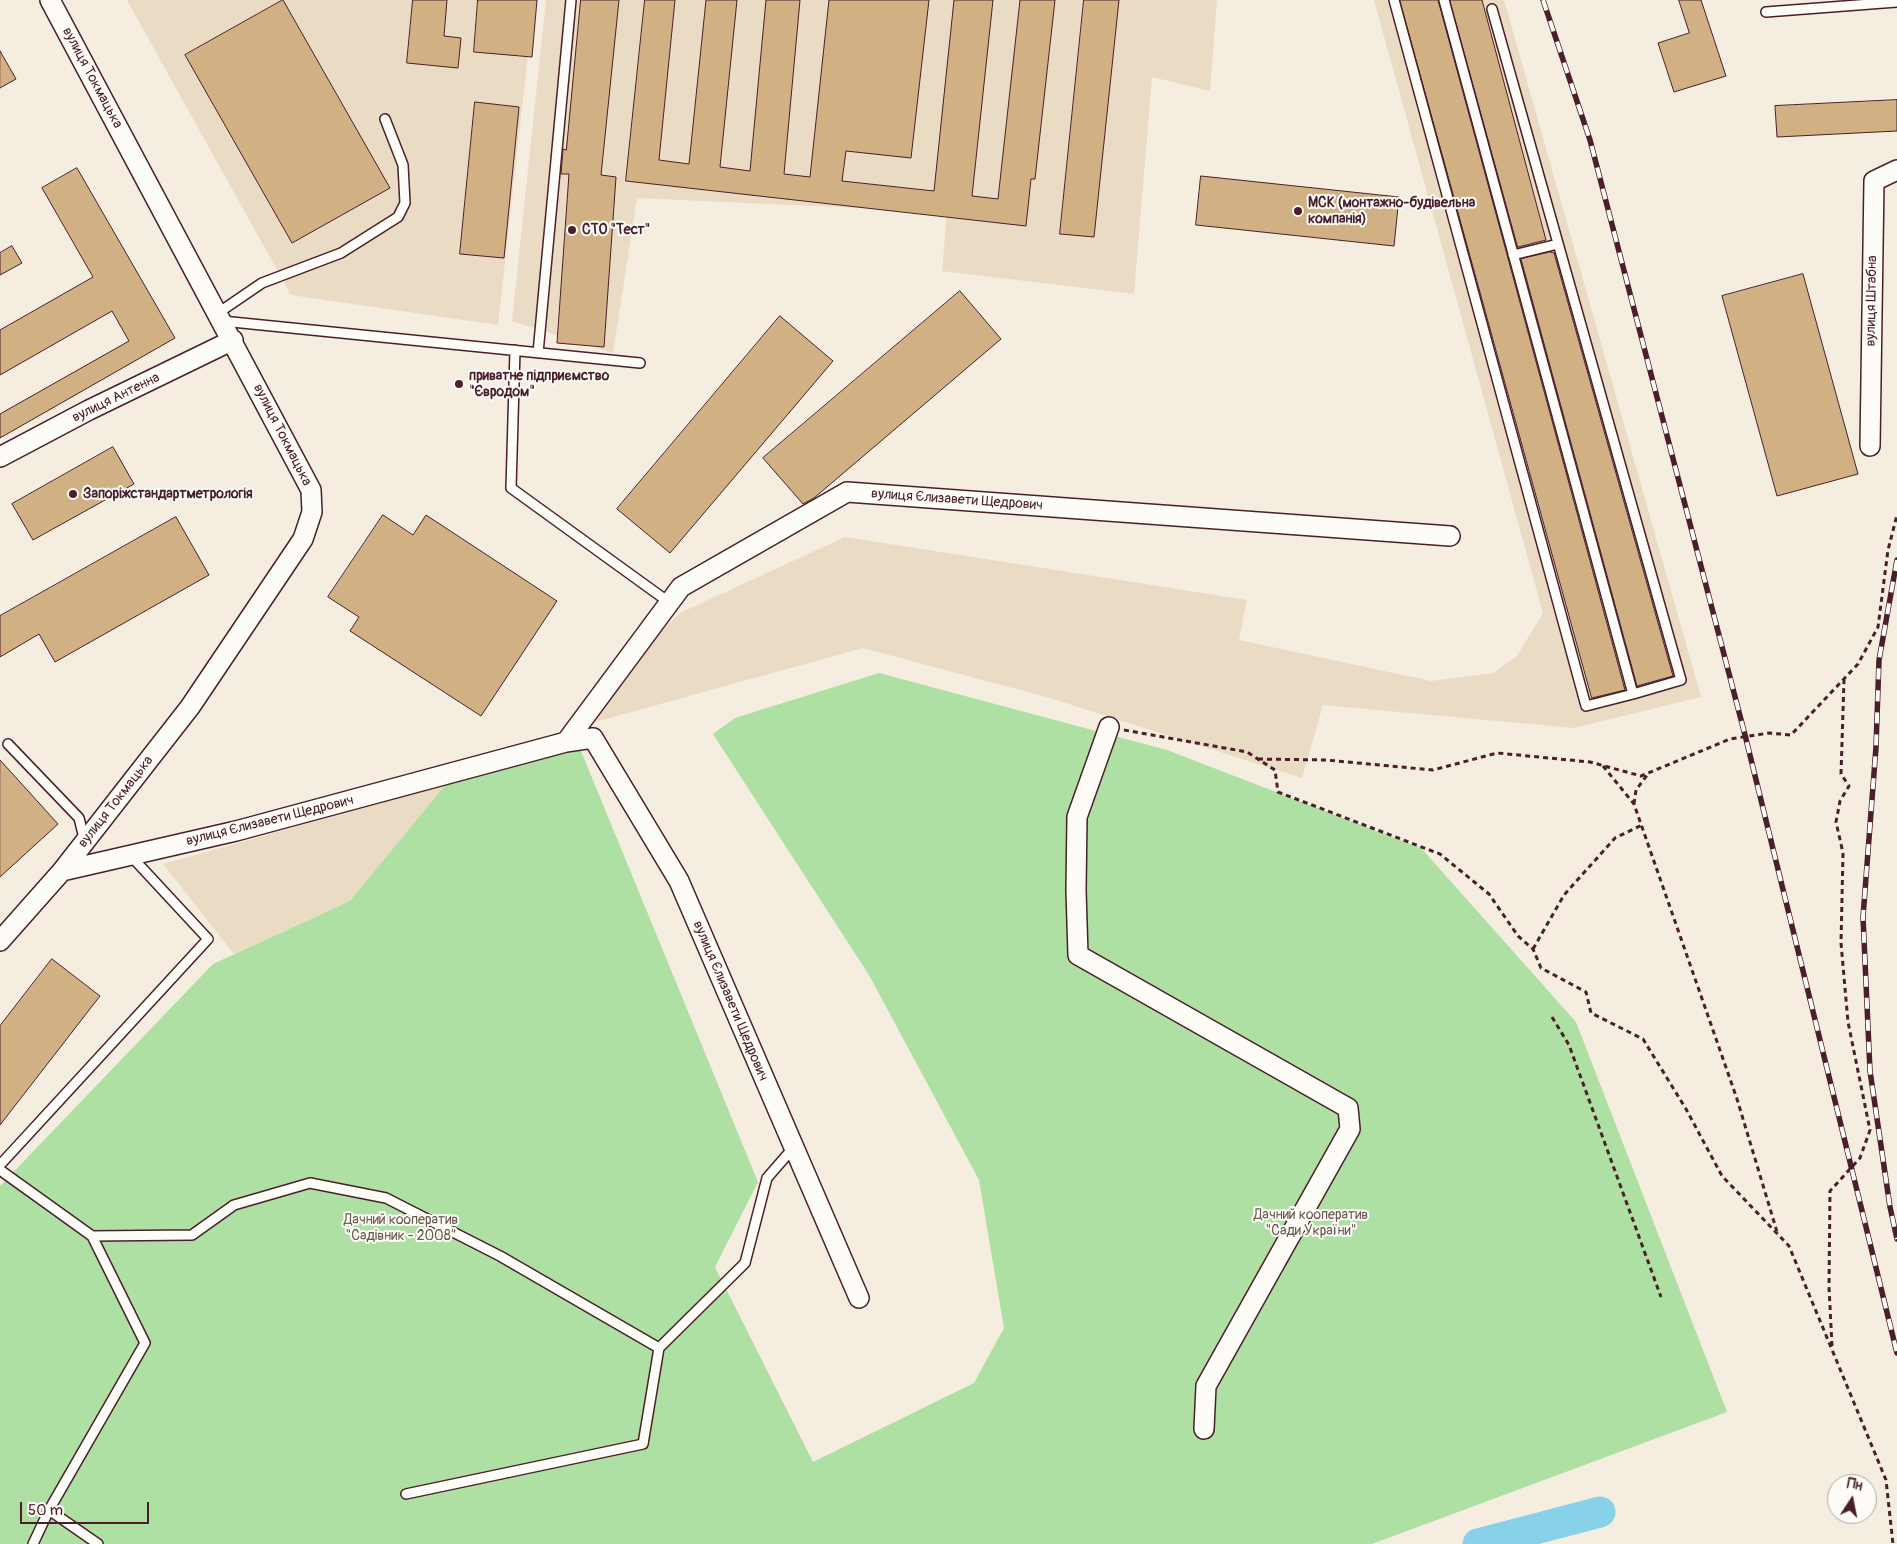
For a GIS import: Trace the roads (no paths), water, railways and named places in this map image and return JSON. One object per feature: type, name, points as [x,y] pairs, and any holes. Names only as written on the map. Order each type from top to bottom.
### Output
[{"type":"street","name":"вулиця Токмацька","points":[[50,0],[233,340],[311,490],[312,512],[303,539],[190,707],[62,871]]},
{"type":"street","name":"вулиця Штабна","points":[[1870,446],[1874,182],[1897,170]]},
{"type":"street","name":"вулиця Антенна","points":[[0,457],[89,410],[233,340]]},
{"type":"street","name":"вулиця Єлизавети Щедрович","points":[[566,742],[681,587],[847,492],[1450,536]]},
{"type":"street","points":[[1109,727],[1077,816],[1076,890],[1078,954],[1348,1108],[1350,1128],[1206,1386],[1204,1429]]},
{"type":"street","name":"вулиця Єлизавети Щедрович","points":[[62,871],[236,831],[566,742],[593,738],[679,881],[859,1298]]},
{"type":"street","points":[[0,940],[62,871]]},
{"type":"lane","points":[[538,353],[571,0]]},
{"type":"lane","points":[[1394,0],[1586,706],[1681,680],[1492,9]]},
{"type":"lane","points":[[1444,0],[1632,694]]},
{"type":"lane","points":[[1766,12],[1897,2]]},
{"type":"lane","points":[[220,317],[262,283],[342,252],[398,217],[404,203],[403,165],[385,119]]},
{"type":"lane","points":[[1513,255],[1558,244]]},
{"type":"lane","points":[[220,317],[640,363]]},
{"type":"lane","points":[[515,350],[511,488],[670,603]]},
{"type":"lane","points":[[8,744],[79,818],[85,842]]},
{"type":"lane","points":[[0,1165],[208,939],[130,855]]},
{"type":"lane","points":[[406,1494],[644,1444],[660,1348],[745,1263],[767,1178],[794,1147]]},
{"type":"lane","points":[[0,1170],[92,1236],[145,1343],[49,1510],[33,1544]]},
{"type":"lane","points":[[92,1236],[192,1235],[234,1205],[310,1183],[386,1198],[500,1256],[660,1348]]},
{"type":"lane","points":[[49,1510],[98,1544]]},
{"type":"waterway","points":[[1478,1544],[1600,1512]]},
{"type":"railway","points":[[1543,0],[1590,140],[1745,735],[1897,1353]]},
{"type":"railway","points":[[1897,560],[1879,660],[1876,747],[1863,917],[1870,1071],[1890,1207],[1897,1239]]},
{"type":"place","name":"МСК (монтажно-будівельна компанія)","points":[[1298,211]]},
{"type":"place","name":"СТО \"Тест\"","points":[[572,230]]},
{"type":"place","name":"приватне підприємство \"Євродом\"","points":[[459,384]]},
{"type":"place","name":"Запоріжстандартметрологія","points":[[73,494]]},
{"type":"park label","name":"Дачний кооператив \"Сади України\"","points":[[1311,1224]]},
{"type":"park label","name":"Дачний кооператив \"Садівник - 2008\"","points":[[401,1228]]}]
